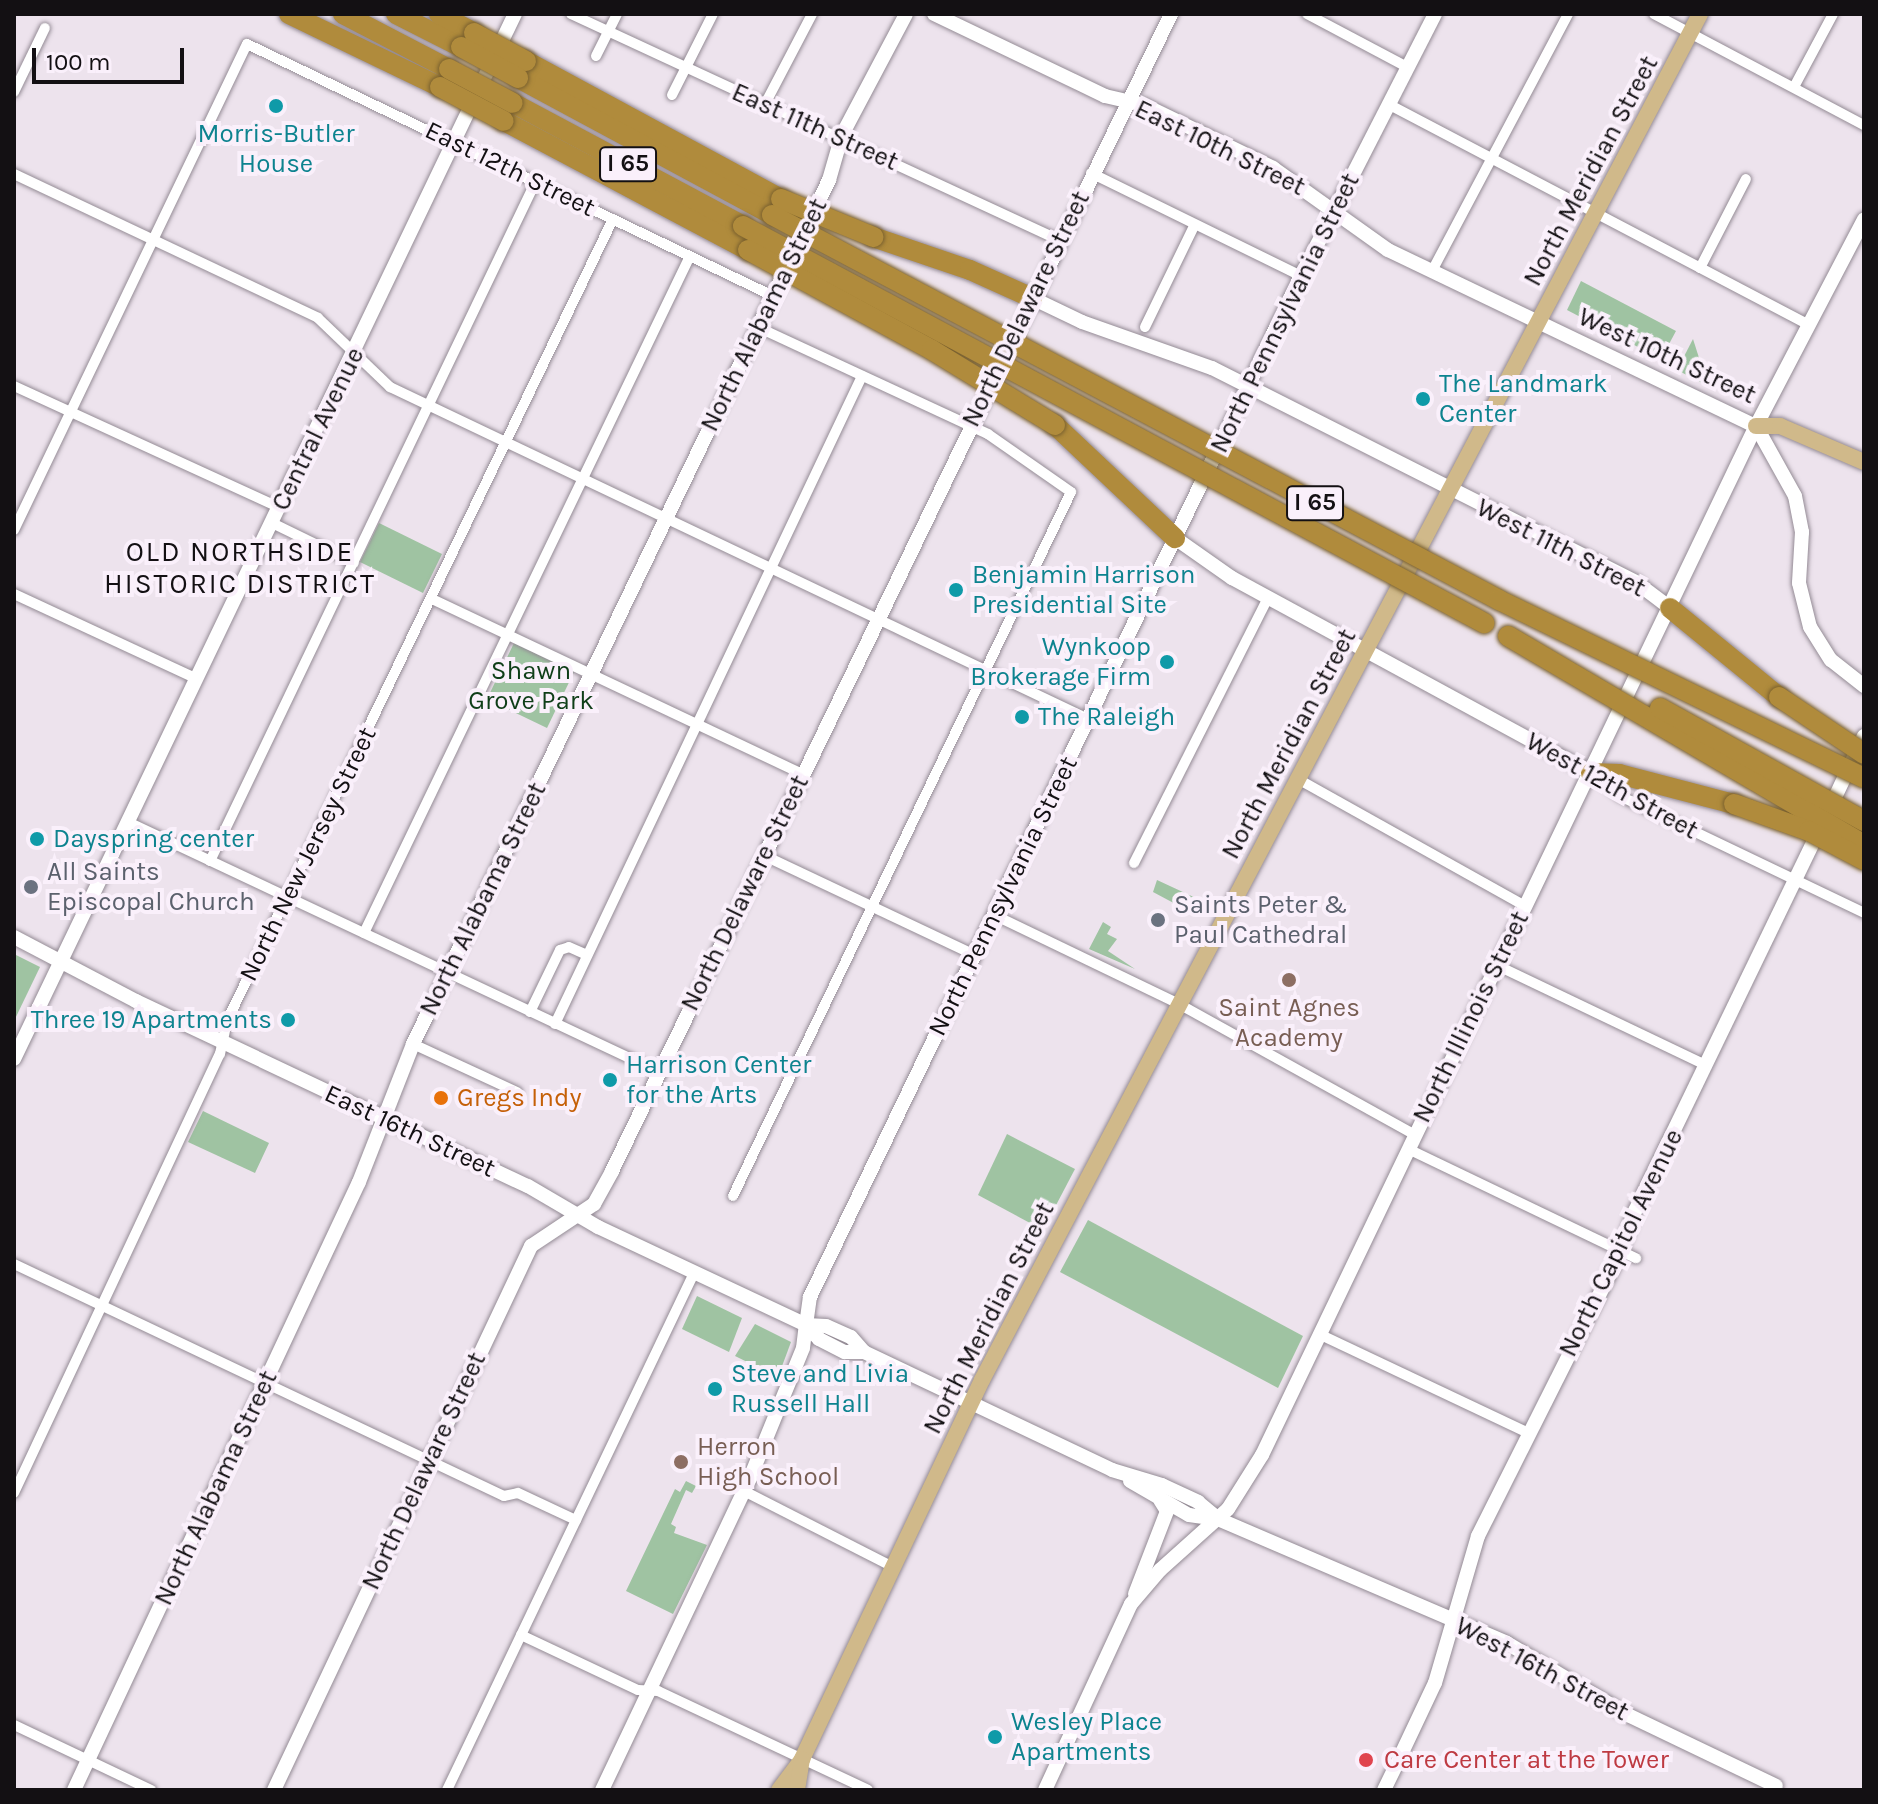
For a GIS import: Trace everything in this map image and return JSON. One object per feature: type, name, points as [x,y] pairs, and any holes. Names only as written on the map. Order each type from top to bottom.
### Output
[{"type":"highway","points":[[289,14],[444,78]]},
{"type":"highway","name":"I 65","points":[[343,14],[444,78],[743,226],[1508,636],[1864,845]]},
{"type":"highway","points":[[439,14],[467,40]]},
{"type":"highway","name":"I 65","points":[[399,15],[467,40],[1540,620],[1864,778]]},
{"type":"highway","points":[[509,112],[748,250],[932,350],[1055,425],[1175,538]]},
{"type":"highway","points":[[777,207],[970,270],[1032,298]]},
{"type":"highway","points":[[1670,608],[1779,697],[1864,754]]},
{"type":"highway","points":[[1540,620],[1864,805]]},
{"type":"highway","points":[[1508,636],[1734,746],[1864,821]]},
{"type":"highway","points":[[1591,773],[1616,773],[1734,804],[1809,831],[1864,860]]},
{"type":"main road","name":"Central Avenue","points":[[14,1059],[456,143],[515,14]]},
{"type":"main road","name":"North Alabama Street","points":[[74,1790],[359,1182],[381,1117],[413,1044],[829,180],[841,140],[906,14]]},
{"type":"main road","name":"East 10th Street","points":[[934,14],[1125,101],[1144,105],[1282,173],[1368,238],[1539,322]]},
{"type":"main road","name":"North Delaware Street","points":[[274,1790],[531,1246],[599,1197],[1125,101],[1171,14]]},
{"type":"main road","name":"North Pennsylvania Street","points":[[602,1790],[744,1491],[803,1348],[810,1297],[1301,276],[1435,14]]},
{"type":"main road","name":"North Meridian Street","points":[[779,1790],[802,1759],[971,1403],[1700,14]]},
{"type":"main road","name":"North Illinois Street","points":[[1045,1790],[1131,1604],[1160,1570],[1218,1519],[1250,1478],[1756,426],[1864,219]]},
{"type":"main road","points":[[1032,298],[1082,322],[1212,368],[1450,492]]},
{"type":"main road","name":"West 10th Street","points":[[1539,322],[1756,426],[1780,426],[1864,462]]},
{"type":"main road","points":[[1756,426],[1795,496],[1802,532],[1799,583],[1810,627],[1831,660],[1864,686]]},
{"type":"main road","name":"West 11th Street","points":[[1450,492],[1637,583],[1670,608]]},
{"type":"main road","points":[[1175,538],[1268,598],[1364,650]]},
{"type":"main road","name":"West 12th Street","points":[[1364,650],[1591,773]]},
{"type":"main road","name":"North Capitol Avenue","points":[[1384,1790],[1435,1683],[1473,1548],[1621,1251],[1706,1065],[1864,736]]},
{"type":"main road","name":"East 16th Street","points":[[14,937],[222,1042],[806,1325],[819,1339],[845,1352],[864,1352],[971,1403]]},
{"type":"main road","name":"West 16th Street","points":[[971,1403],[1112,1470],[1186,1496],[1218,1519],[1515,1648],[1628,1715],[1780,1789]]},
{"type":"main road","name":"West 16th Street","points":[[1112,1470],[1189,1515],[1218,1519]]},
{"type":"main road","points":[[1131,1604],[1167,1511],[1159,1500]]},
{"type":"main road","name":"North Meridian Street","points":[[797,1790],[802,1759]]},
{"type":"street","name":"East 11th Street","points":[[571,14],[1059,240]]},
{"type":"street","points":[[596,56],[617,14]]},
{"type":"street","points":[[672,95],[713,14]]},
{"type":"street","points":[[764,106],[812,14]]},
{"type":"street","points":[[1307,14],[1407,67]]},
{"type":"street","points":[[1432,271],[1568,14]]},
{"type":"street","points":[[1654,14],[1864,125]]},
{"type":"street","points":[[1794,87],[1833,14]]},
{"type":"street","points":[[14,92],[45,28]]},
{"type":"street","name":"East 12th Street","points":[[153,240],[247,44],[773,296]]},
{"type":"street","points":[[1388,104],[1809,325]]},
{"type":"street","points":[[1091,173],[1301,276]]},
{"type":"street","points":[[14,174],[318,318],[385,384],[1088,719]]},
{"type":"street","points":[[1700,268],[1746,179]]},
{"type":"street","points":[[210,861],[536,181]]},
{"type":"street","name":"North New Jersey Street","points":[[14,1493],[287,897],[613,219]]},
{"type":"street","points":[[1145,327],[1195,224]]},
{"type":"street","points":[[14,530],[153,240]]},
{"type":"street","points":[[364,933],[690,256]]},
{"type":"street","points":[[733,1196],[1071,492],[988,434],[968,428],[758,327]]},
{"type":"street","points":[[555,1024],[862,376]]},
{"type":"street","points":[[14,386],[280,508]]},
{"type":"street","points":[[272,523],[354,563]]},
{"type":"street","points":[[14,594],[197,679]]},
{"type":"street","points":[[1134,863],[1268,598]]},
{"type":"street","points":[[432,599],[802,774]]},
{"type":"street","name":"West 12th Street","points":[[1591,773],[1620,796],[1864,913]]},
{"type":"street","points":[[1298,779],[1525,906]]},
{"type":"street","points":[[128,822],[659,1072]]},
{"type":"street","points":[[763,855],[975,955]]},
{"type":"street","points":[[994,915],[1179,1004],[1411,1142],[1636,1258]]},
{"type":"street","points":[[530,1012],[560,950],[569,947],[587,955]]},
{"type":"street","points":[[1496,965],[1706,1065]]},
{"type":"street","points":[[413,1044],[517,1092]]},
{"type":"street","points":[[14,1264],[504,1496],[518,1493],[576,1520]]},
{"type":"street","points":[[447,1790],[694,1273]]},
{"type":"street","points":[[1319,1334],[1528,1433]]},
{"type":"street","points":[[744,1491],[893,1567]]},
{"type":"street","points":[[521,1635],[868,1790]]},
{"type":"street","points":[[14,1725],[151,1790]]},
{"type":"green space","points":[[1581,281],[1676,331],[1661,359],[1567,310]]},
{"type":"green space","points":[[1693,339],[1708,386],[1677,370]]},
{"type":"green space","points":[[379,523],[442,554],[423,593],[360,562]]},
{"type":"green space","name":"Shawn Grove Park","points":[[514,643],[574,672],[547,728],[487,699]]},
{"type":"green space","points":[[1157,880],[1214,906],[1207,916],[1183,908],[1153,892]]},
{"type":"green space","points":[[1103,922],[1111,927],[1107,934],[1117,939],[1108,951],[1135,969],[1089,949]]},
{"type":"green space","points":[[14,954],[40,967],[14,1021]]},
{"type":"green space","points":[[203,1111],[269,1143],[255,1173],[188,1142]]},
{"type":"green space","points":[[1007,1134],[1075,1169],[1043,1230],[978,1195]]},
{"type":"green space","points":[[1088,1220],[1303,1336],[1278,1388],[1060,1272]]},
{"type":"green space","points":[[697,1296],[742,1318],[729,1352],[682,1329]]},
{"type":"green space","points":[[755,1324],[791,1342],[778,1377],[735,1356]]},
{"type":"green space","points":[[686,1481],[696,1486],[692,1493],[686,1490],[671,1524],[676,1527],[674,1533],[707,1545],[673,1614],[626,1591],[675,1489],[680,1492]]},
{"type":"place","name":"Morris-Butler House","points":[[276,106]]},
{"type":"place","name":"The Landmark Center","points":[[1423,399]]},
{"type":"place","name":"Benjamin Harrison Presidential Site","points":[[956,590]]},
{"type":"place","name":"Wynkoop Brokerage Firm","points":[[1167,662]]},
{"type":"place","name":"The Raleigh","points":[[1022,717]]},
{"type":"place","name":"Dayspring center","points":[[37,839]]},
{"type":"place","name":"All Saints Episcopal Church","points":[[31,887]]},
{"type":"place","name":"Saints Peter & Paul Cathedral","points":[[1158,920]]},
{"type":"place","name":"Saint Agnes Academy","points":[[1289,980]]},
{"type":"place","name":"Three 19 Apartments","points":[[288,1020]]},
{"type":"place","name":"Harrison Center for the Arts","points":[[610,1080]]},
{"type":"place","name":"Gregs Indy","points":[[441,1098]]},
{"type":"place","name":"Steve and Livia Russell Hall","points":[[715,1389]]},
{"type":"place","name":"Herron High School","points":[[681,1462]]},
{"type":"place","name":"Wesley Place Apartments","points":[[995,1737]]},
{"type":"place","name":"Care Center at the Tower","points":[[1366,1760]]},
{"type":"district","name":"OLD NORTHSIDE HISTORIC DISTRICT","points":[[240,568]]}]
